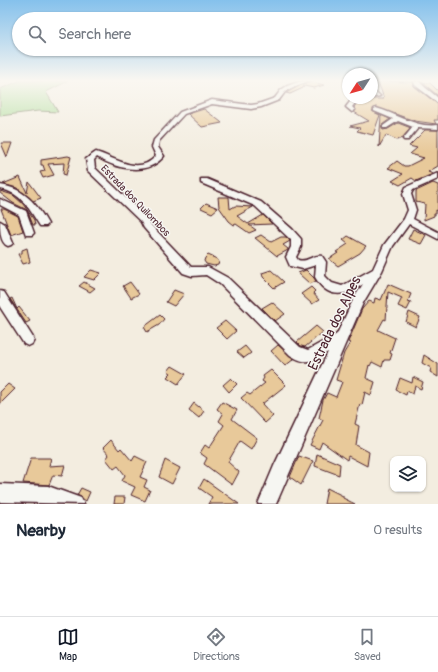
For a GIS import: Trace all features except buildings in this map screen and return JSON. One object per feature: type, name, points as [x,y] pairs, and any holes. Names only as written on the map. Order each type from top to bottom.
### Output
[{"type":"street","name":"Estrada dos Quilombos","points":[[204,105],[182,113],[156,141],[156,152],[160,156],[149,166],[133,167],[107,160],[96,154],[90,159],[91,169],[145,221],[147,226],[187,270],[192,272],[208,271],[224,281],[295,351],[303,356],[309,356],[341,338]]},
{"type":"street","name":"Estrada dos Quilombos","points":[[232,105],[251,107],[263,105]]},
{"type":"street","points":[[350,105],[349,107],[352,110]]},
{"type":"street","points":[[376,110],[390,115],[396,120],[432,129],[438,127]]},
{"type":"street","points":[[389,126],[396,120]]},
{"type":"street","points":[[406,140],[418,126]]},
{"type":"street","points":[[438,175],[431,180],[409,189],[407,194],[412,210],[408,220],[438,236]]},
{"type":"street","points":[[204,181],[258,204],[274,217],[296,239],[296,247],[291,257],[294,263],[302,266],[310,264],[318,259],[320,260],[320,277],[328,287],[336,291],[346,290],[378,271]]},
{"type":"street","points":[[0,187],[16,192],[34,207],[43,224]]},
{"type":"street","points":[[0,202],[23,213],[29,233]]},
{"type":"street","name":"Estrada dos Alpes","points":[[267,504],[280,472],[304,423],[361,296],[378,271],[389,245],[408,220]]},
{"type":"street","points":[[0,224],[8,243]]},
{"type":"street","points":[[0,295],[5,306],[28,340]]},
{"type":"street","points":[[0,494],[48,495],[75,504]]},
{"type":"green space","points":[[0,105],[54,105],[58,112],[38,111],[0,116]]}]
